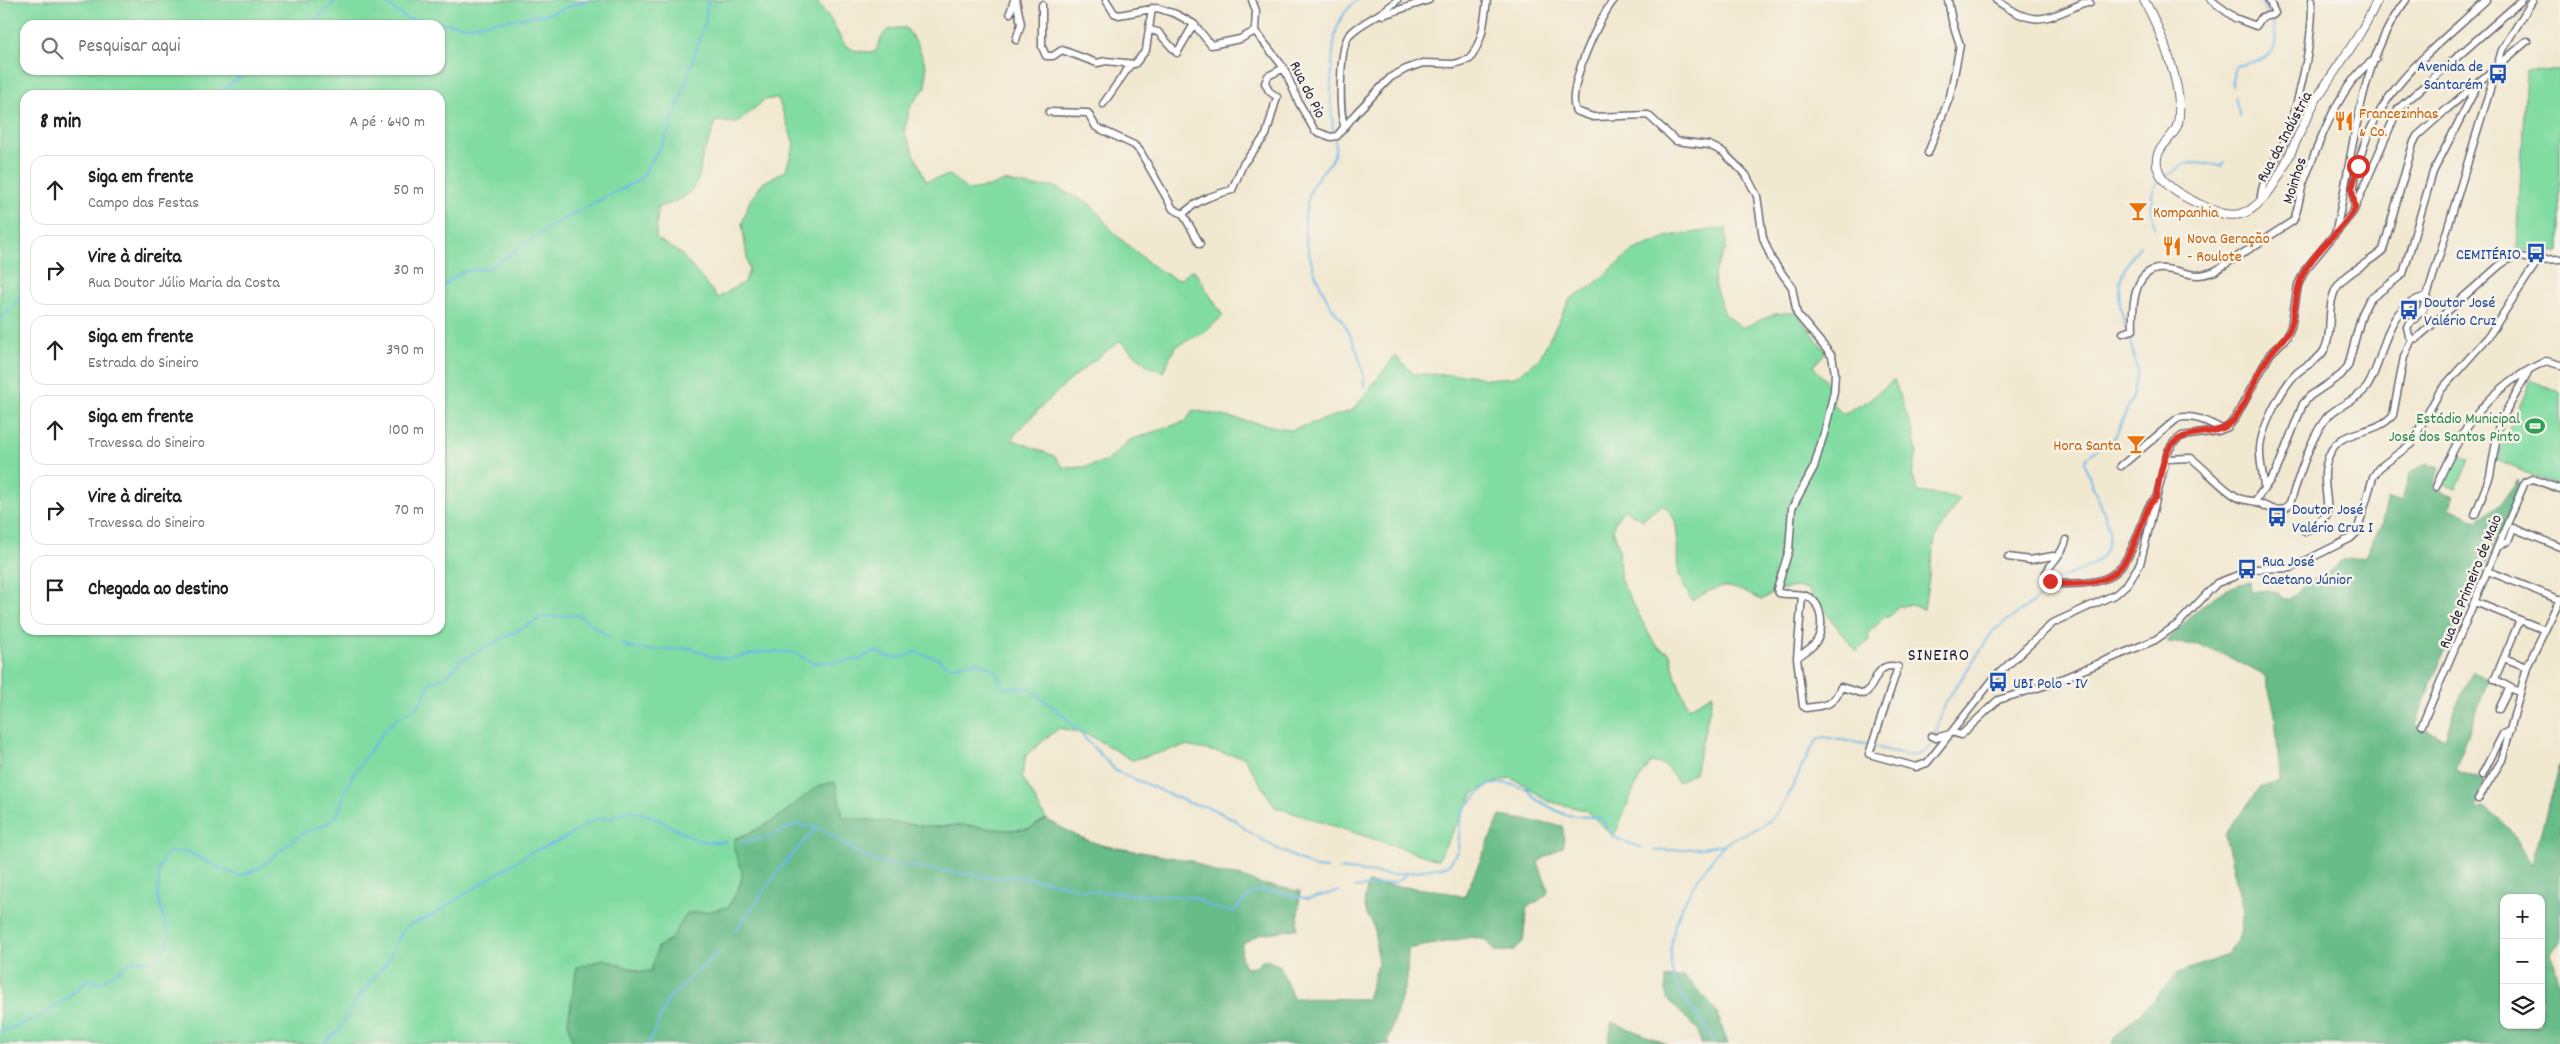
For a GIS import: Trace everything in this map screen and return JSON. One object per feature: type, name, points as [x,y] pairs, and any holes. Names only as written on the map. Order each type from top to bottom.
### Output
[{"type":"street","points":[[1010,13],[1015,0]]},
{"type":"street","points":[[1015,0],[1020,24],[1016,40]]},
{"type":"street","points":[[1106,0],[1114,12],[1119,15],[1152,8],[1176,14],[1194,24],[1211,45],[1240,39],[1255,31],[1256,17],[1252,0]]},
{"type":"street","points":[[1397,0],[1377,17],[1348,36],[1344,45],[1342,100],[1344,125],[1391,77],[1406,69],[1423,63],[1454,64],[1470,60],[1479,47],[1483,34],[1487,0]]},
{"type":"street","points":[[1377,17],[1429,0]]},
{"type":"street","points":[[1614,0],[1576,76],[1573,91],[1573,106],[1576,111],[1593,118],[1648,115],[1676,141],[1709,145],[1724,152],[1746,175],[1757,196],[1763,238],[1772,260],[1792,287],[1797,314],[1832,356],[1835,373],[1834,390],[1826,427],[1814,467],[1792,508],[1789,550],[1778,591],[1790,595],[1802,595],[1816,603],[1821,616],[1820,632],[1815,644],[1797,658]]},
{"type":"street","points":[[1928,153],[1950,96],[1960,45],[1952,21],[1948,0]]},
{"type":"street","points":[[1996,0],[2017,15],[2040,20],[2083,3],[2090,3]]},
{"type":"street","name":"Rua da Indústria","points":[[2144,0],[2164,41],[2178,106],[2176,128],[2159,150],[2157,157],[2159,172],[2171,189],[2224,214],[2236,215],[2250,210],[2277,179],[2311,109],[2368,21],[2376,0]]},
{"type":"street","points":[[2211,0],[2235,18],[2256,26],[2258,21],[2275,12],[2269,0]]},
{"type":"street","points":[[2260,200],[2263,186],[2288,133],[2311,32],[2312,0]]},
{"type":"street","points":[[2336,230],[2357,125],[2376,59],[2406,0]]},
{"type":"street","points":[[2355,208],[2353,182],[2373,125],[2387,100],[2405,76],[2430,49],[2486,0]]},
{"type":"street","points":[[1802,595],[1797,658],[1803,706],[1806,708],[1835,701],[1841,687],[1864,694],[1868,691],[1877,672],[1884,667],[1898,667],[1869,754],[1916,768],[1928,763],[1996,677],[2053,623],[2116,594],[2127,584],[2140,564],[2165,459],[2174,442],[2182,436],[2228,427],[2236,417],[2270,354],[2286,338],[2291,327],[2298,285],[2305,270],[2336,230],[2346,222],[2355,208],[2398,108],[2522,0]]},
{"type":"street","points":[[2412,339],[2409,336],[2407,326],[2424,309],[2502,50],[2533,0]]},
{"type":"street","points":[[1042,5],[1042,47],[1046,56],[1054,56],[1062,50],[1097,62],[1106,61],[1131,64]]},
{"type":"street","points":[[1103,104],[1131,64],[1134,64],[1146,50],[1152,8]]},
{"type":"street","points":[[1150,30],[1158,32],[1177,53],[1194,24]]},
{"type":"street","name":"Rua do Pio","points":[[1255,31],[1284,68],[1299,103],[1315,131],[1323,136],[1337,136],[1344,125]]},
{"type":"street","points":[[2264,490],[2260,457],[2262,435],[2279,398],[2294,375],[2322,353],[2327,343],[2333,294],[2347,276],[2383,250],[2413,144],[2417,136],[2527,41]]},
{"type":"street","name":"Moinhos","points":[[2127,332],[2133,330],[2133,302],[2141,280],[2147,273],[2164,269],[2201,277],[2215,271],[2293,221],[2298,211],[2303,186],[2336,106],[2360,71],[2376,59]]},
{"type":"street","points":[[1183,214],[1193,204],[1208,197],[1232,190],[1243,164],[1270,125],[1277,97],[1265,83],[1268,76],[1284,68]]},
{"type":"street","points":[[2255,501],[2276,472],[2303,404],[2310,396],[2341,375],[2348,366],[2362,314],[2369,300],[2403,274],[2433,172],[2479,82]]},
{"type":"street","points":[[1049,112],[1088,113],[1096,128],[1134,145],[1149,163],[1173,209],[1183,214],[1200,244]]},
{"type":"street","points":[[2412,339],[2417,338],[2514,256],[2538,260],[2560,259]]},
{"type":"street","points":[[1933,737],[1951,733],[1961,735],[1988,708],[2009,695],[2047,685],[2154,640],[2178,624],[2217,583],[2254,569],[2291,568],[2351,538],[2357,532],[2373,478],[2380,468],[2411,444],[2440,391],[2488,337],[2538,260]]},
{"type":"street","points":[[2165,459],[2191,458],[2237,497],[2255,501],[2269,509],[2279,510],[2288,505],[2314,438],[2326,418],[2338,406],[2365,390],[2372,379],[2393,319],[2415,299],[2427,296]]},
{"type":"street","points":[[2305,532],[2326,515],[2328,505],[2326,465],[2335,445],[2344,436],[2380,426],[2393,415],[2404,357],[2412,339]]},
{"type":"street","points":[[2436,487],[2452,448],[2472,418],[2490,398],[2528,371],[2546,361],[2560,365]]},
{"type":"street","points":[[2475,515],[2490,476],[2499,424],[2528,371]]},
{"type":"street","points":[[2121,466],[2178,418],[2196,417],[2222,429]]},
{"type":"street","name":"Rua de Primeiro de Maio","points":[[2422,726],[2525,482],[2533,478],[2560,489]]},
{"type":"street","points":[[2066,540],[2063,550],[2046,573],[2052,582],[2093,584],[2113,575],[2126,561],[2149,503],[2156,498]]},
{"type":"street","points":[[2498,547],[2508,541],[2513,528],[2560,547]]},
{"type":"street","points":[[2008,557],[2030,560],[2053,556],[2056,559]]},
{"type":"street","points":[[2478,799],[2502,760],[2527,667],[2560,599],[2488,571]]},
{"type":"street","points":[[2475,602],[2545,630]]},
{"type":"street","points":[[2520,620],[2495,678],[2509,689],[2520,693]]},
{"type":"street","points":[[2504,658],[2527,667]]},
{"type":"street","points":[[2500,709],[2509,689]]},
{"type":"street","points":[[2482,774],[2503,734],[2511,730]]},
{"type":"green space","points":[[0,0],[815,0],[830,19],[843,42],[851,49],[865,52],[875,52],[880,40],[888,30],[906,28],[917,43],[926,66],[926,87],[911,105],[904,131],[926,181],[950,175],[967,190],[990,187],[1004,181],[1035,187],[1052,186],[1090,204],[1117,236],[1154,267],[1175,279],[1180,279],[1193,269],[1223,316],[1204,332],[1175,347],[1163,372],[1148,366],[1120,341],[1062,387],[1011,439],[1054,456],[1064,468],[1084,467],[1106,462],[1130,440],[1186,421],[1193,410],[1291,430],[1353,410],[1395,356],[1414,374],[1470,375],[1487,379],[1515,377],[1539,359],[1570,299],[1591,287],[1632,251],[1669,236],[1726,228],[1726,247],[1714,274],[1715,287],[1725,315],[1742,328],[1775,314],[1796,312],[1826,352],[1813,366],[1832,388],[1833,405],[1843,414],[1868,401],[1894,380],[1913,432],[1917,454],[1912,474],[1918,492],[1960,498],[1935,538],[1924,609],[1910,605],[1898,606],[1889,617],[1885,617],[1868,633],[1869,640],[1857,652],[1806,588],[1793,587],[1783,589],[1762,600],[1727,587],[1712,590],[1692,601],[1679,573],[1676,525],[1668,510],[1661,505],[1643,520],[1624,509],[1615,522],[1613,530],[1619,547],[1620,579],[1651,638],[1659,648],[1670,653],[1676,678],[1688,708],[1713,694],[1695,773],[1678,782],[1666,766],[1651,762],[1636,784],[1614,836],[1585,810],[1547,801],[1525,785],[1510,778],[1488,785],[1473,794],[1438,860],[1275,807],[1244,757],[1185,746],[1132,760],[1089,735],[1059,728],[1026,755],[1022,776],[1046,819],[1029,829],[1004,830],[963,825],[933,827],[843,817],[835,782],[819,786],[774,819],[755,830],[735,838],[734,849],[741,868],[742,878],[728,907],[706,912],[687,913],[672,938],[658,947],[652,971],[641,972],[632,968],[577,967],[568,1022],[573,1044],[0,1044]],"holes":[[[778,98],[794,144],[786,170],[763,183],[750,200],[742,224],[749,271],[744,282],[718,298],[680,253],[656,238],[658,207],[678,201],[693,189],[699,176],[702,157],[715,121],[737,123],[764,100]]]},
{"type":"green space","points":[[2526,70],[2560,71],[2560,252],[2517,250]]},
{"type":"green space","name":"Estádio Municipal José dos Santos Pinto","points":[[2531,380],[2560,392],[2560,487],[2496,460]]},
{"type":"green space","points":[[2454,453],[2469,460],[2456,489],[2440,482]]},
{"type":"green space","points":[[2426,463],[2439,468],[2433,488],[2453,496],[2450,508],[2477,521],[2500,503],[2518,480],[2519,488],[2456,633],[2438,666],[2416,725],[2445,739],[2454,710],[2473,671],[2489,678],[2455,770],[2484,781],[2476,810],[2483,808],[2513,832],[2531,866],[2560,765],[2560,942],[2551,953],[2560,989],[2560,1044],[2112,1044],[2118,1034],[2154,1000],[2176,974],[2227,955],[2240,935],[2243,910],[2225,835],[2260,788],[2280,781],[2275,713],[2265,676],[2224,654],[2198,645],[2166,642],[2204,605],[2225,590],[2250,582],[2251,592],[2267,590],[2279,593],[2282,599],[2288,600],[2306,584],[2329,572],[2341,561],[2365,556],[2380,528],[2388,499],[2402,501],[2409,474]]},
{"type":"green space","points":[[835,782],[843,817],[933,827],[963,825],[1004,830],[1029,829],[1046,819],[1077,836],[1101,845],[1192,861],[1216,873],[1237,875],[1261,884],[1300,891],[1297,929],[1260,934],[1242,944],[1241,957],[1245,968],[1255,967],[1265,959],[1280,966],[1293,998],[1367,999],[1378,964],[1374,926],[1367,915],[1364,903],[1368,883],[1442,891],[1464,897],[1500,816],[1563,826],[1564,846],[1538,862],[1548,893],[1537,902],[1527,906],[1523,942],[1514,951],[1494,951],[1486,940],[1472,937],[1408,949],[1407,980],[1388,1040],[1390,1044],[573,1044],[568,1022],[577,967],[604,959],[641,972],[651,971],[658,947],[672,938],[687,913],[706,912],[728,907],[742,878],[741,868],[734,849],[735,839],[774,819],[813,790]]},
{"type":"green space","points":[[1685,977],[1707,999],[1717,1014],[1728,1044],[1701,1044],[1698,1030],[1667,999],[1665,978]]},
{"type":"green space","points":[[1612,1022],[1667,1044],[1608,1044]]},
{"type":"waterway","points":[[315,20],[337,0]]},
{"type":"waterway","points":[[382,0],[406,18],[422,20]]},
{"type":"waterway","points":[[445,23],[468,26],[548,14],[588,0]]},
{"type":"waterway","points":[[445,284],[462,272],[489,268],[558,222],[641,179],[669,132],[705,23],[708,0]]},
{"type":"waterway","points":[[1334,134],[1331,109],[1331,79],[1335,36],[1342,17],[1357,0]]},
{"type":"waterway","points":[[2233,87],[2232,80],[2236,66],[2263,59],[2274,48],[2274,26],[2259,0]]},
{"type":"waterway","points":[[223,90],[242,75]]},
{"type":"waterway","points":[[2235,97],[2240,117]]},
{"type":"waterway","points":[[1335,139],[1335,153],[1313,185],[1307,202],[1305,233],[1320,285],[1330,305],[1345,325],[1356,350],[1363,372],[1364,387]]},
{"type":"waterway","points":[[2165,177],[2189,162],[2221,166],[2225,162]]},
{"type":"waterway","points":[[2154,228],[2152,196],[2156,184],[2161,179]]},
{"type":"waterway","points":[[2126,329],[2120,305],[2120,285],[2125,267],[2140,246]]},
{"type":"waterway","points":[[0,319],[20,299]]},
{"type":"waterway","points":[[2054,581],[2090,566],[2103,555],[2108,543],[2109,531],[2106,517],[2088,476],[2085,462],[2087,457],[2115,437],[2132,399],[2138,372],[2128,334]]},
{"type":"waterway","points":[[1935,735],[1944,705],[1993,631],[2040,597],[2051,585]]},
{"type":"waterway","points":[[0,1031],[12,1028],[48,1011],[69,996],[87,979],[101,983],[134,960],[153,961],[166,947],[169,935],[158,898],[159,868],[167,852],[189,852],[215,866],[240,876],[259,868],[301,834],[328,823],[339,813],[345,791],[353,775],[384,731],[395,720],[414,709],[423,699],[429,683],[447,675],[461,660],[543,617],[579,615],[610,638]]},
{"type":"waterway","points":[[621,643],[631,648],[646,650],[691,648],[712,657],[727,659],[764,652],[792,652],[814,663],[858,660],[875,651],[895,658],[915,652],[937,658],[946,665],[952,666],[972,662],[980,663],[996,671],[1003,688],[1027,687],[1063,715],[1116,771],[1189,803],[1208,807],[1234,819],[1245,829],[1274,847],[1316,868],[1327,869]]},
{"type":"waterway","points":[[1709,1031],[1682,996],[1673,975],[1671,958],[1675,925],[1689,893],[1698,878],[1725,844],[1763,825],[1774,816],[1786,799],[1817,740],[1823,737],[1870,745]]},
{"type":"waterway","points":[[1874,746],[1899,754],[1913,755],[1925,751],[1933,740]]},
{"type":"waterway","points":[[1339,869],[1393,875],[1448,866],[1458,850],[1460,822],[1465,807],[1488,785],[1506,783],[1528,789],[1537,800],[1565,815],[1601,818],[1613,837],[1642,848]]},
{"type":"waterway","points":[[323,1044],[340,1029],[356,1000],[387,962],[405,927],[431,916],[528,854],[563,839],[596,819],[612,818],[627,810],[648,815],[695,839],[708,842],[726,842]]},
{"type":"waterway","points":[[743,842],[770,837],[794,825],[817,827]]},
{"type":"waterway","points":[[735,931],[779,870],[817,827],[863,856],[880,862],[997,878],[1035,879],[1108,893],[1196,898],[1214,908],[1234,912],[1247,897],[1257,891],[1272,891],[1308,899],[1339,891]]},
{"type":"waterway","points":[[1654,851],[1702,848],[1723,844]]},
{"type":"waterway","points":[[1355,888],[1397,882],[1407,874]]},
{"type":"waterway","points":[[649,1044],[668,999],[718,952]]},
{"type":"waterway","points":[[1710,1033],[1712,1044]]},
{"type":"place","name":"Avenida de Santarém","points":[[2498,74]]},
{"type":"place","name":"Francezinhas & Co.","points":[[2344,121]]},
{"type":"place","name":"Kompanhia","points":[[2138,211]]},
{"type":"place","name":"Nova Geração - Roulote","points":[[2172,246]]},
{"type":"place","name":"CEMITÉRIO","points":[[2536,253]]},
{"type":"place","name":"Doutor José Valério Cruz","points":[[2409,310]]},
{"type":"place","name":"Estádio Municipal José dos Santos Pinto","points":[[2535,426]]},
{"type":"place","name":"Hora Santa","points":[[2136,444]]},
{"type":"place","name":"Doutor José Valério Cruz I","points":[[2277,517]]},
{"type":"place","name":"Rua José Caetano Júnior","points":[[2247,569]]},
{"type":"place","name":"UBI Polo - IV","points":[[1998,682]]},
{"type":"district","name":"SINEIRO","points":[[1939,654]]},
{"type":"route","points":[[2050,581],[2054,584],[2093,584],[2113,575],[2126,561],[2149,503],[2156,498],[2164,463],[2168,451],[2174,442],[2182,436],[2218,431],[2228,427],[2236,417],[2270,354],[2286,338],[2291,327],[2298,285],[2305,270],[2336,230],[2346,222],[2355,208],[2352,189],[2358,166]]}]
